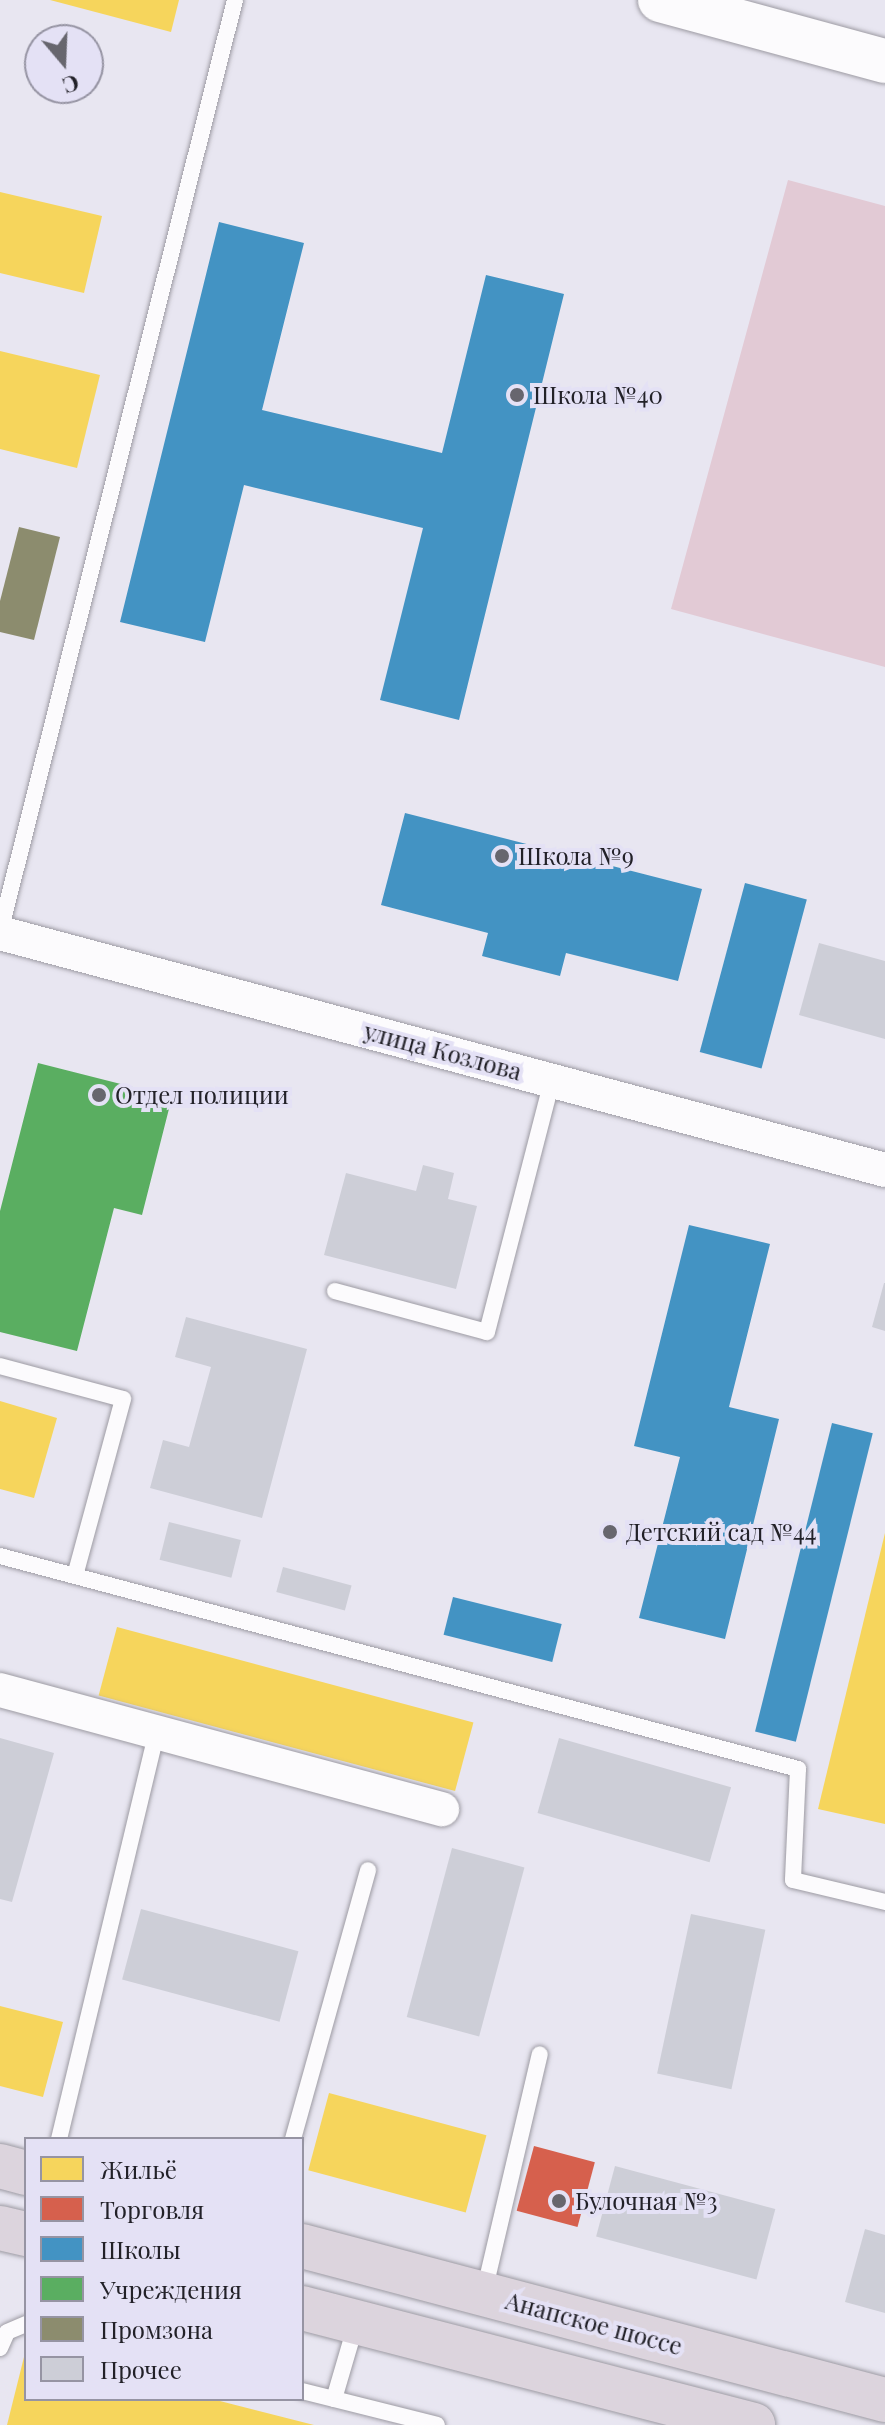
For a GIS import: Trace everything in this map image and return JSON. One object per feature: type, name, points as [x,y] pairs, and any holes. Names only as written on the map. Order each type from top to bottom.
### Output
[{"type":"highway","points":[[0,2166],[24,2172]]},
{"type":"highway","points":[[0,2228],[24,2234]]},
{"type":"highway","name":"Анапское шоссе","points":[[304,2247],[885,2400]]},
{"type":"highway","points":[[304,2309],[753,2425]]},
{"type":"street","points":[[660,0],[885,61]]},
{"type":"street","name":"улица Козлова","points":[[0,933],[885,1170]]},
{"type":"street","points":[[0,1690],[442,1809]]},
{"type":"lane","points":[[0,933],[235,0]]},
{"type":"lane","points":[[335,1291],[487,1332],[552,1081]]},
{"type":"lane","points":[[0,1366],[123,1399],[75,1576]]},
{"type":"lane","points":[[0,1556],[798,1769],[793,1880],[885,1902]]},
{"type":"lane","points":[[59,2137],[157,1732]]},
{"type":"lane","points":[[294,2137],[368,1870]]},
{"type":"lane","points":[[483,2294],[540,2054]]},
{"type":"lane","points":[[334,2399],[356,2322]]},
{"type":"lane","points":[[0,2348],[7,2332],[24,2325]]},
{"type":"lane","points":[[304,2392],[437,2425]]},
{"type":"shaded area","points":[[788,180],[885,206],[885,667],[671,609]]},
{"type":"building: Жильё","points":[[50,0],[179,0],[171,32]]},
{"type":"building: Жильё","points":[[0,192],[102,216],[84,293],[0,273]]},
{"type":"building: Жильё","points":[[0,351],[100,375],[77,468],[0,449]]},
{"type":"building: Жильё","points":[[0,1401],[57,1418],[34,1498],[0,1489]]},
{"type":"building: Жильё","points":[[885,1533],[885,1824],[818,1809]]},
{"type":"building: Жильё","points":[[117,1627],[473,1723],[455,1791],[99,1696]]},
{"type":"building: Жильё","points":[[0,2006],[63,2022],[43,2097],[0,2086]]},
{"type":"building: Жильё","points":[[329,2093],[486,2135],[466,2212],[308,2170]]},
{"type":"building: Жильё","points":[[24,2357],[24,2401],[220,2401],[314,2425],[7,2425]]},
{"type":"building: Торговля","points":[[534,2146],[595,2162],[578,2227],[517,2211]]},
{"type":"building: Школы","points":[[219,222],[304,243],[262,410],[442,453],[486,275],[564,294],[459,720],[380,700],[423,528],[244,485],[205,642],[120,622]]},
{"type":"building: Школы","points":[[405,813],[702,889],[678,981],[566,953],[560,976],[482,956],[488,933],[381,905]]},
{"type":"building: Школы","points":[[745,883],[807,900],[762,1069],[700,1052]]},
{"type":"building: Школы","points":[[689,1225],[770,1244],[729,1407],[779,1419],[725,1639],[639,1618],[680,1457],[634,1446]]},
{"type":"building: Школы","points":[[832,1423],[873,1433],[796,1742],[755,1732]]},
{"type":"building: Школы","points":[[453,1597],[562,1624],[552,1662],[444,1635]]},
{"type":"building: Учреждения","points":[[38,1063],[172,1097],[142,1215],[114,1208],[77,1351],[0,1332],[0,1211]]},
{"type":"building: Промзона","points":[[19,527],[60,537],[34,640],[0,632],[0,601]]},
{"type":"building: Прочее","points":[[819,943],[885,961],[885,1039],[799,1015]]},
{"type":"building: Прочее","points":[[423,1165],[454,1173],[448,1199],[477,1206],[456,1289],[324,1255],[346,1173],[416,1191]]},
{"type":"building: Прочее","points":[[885,1283],[885,1331],[872,1327]]},
{"type":"building: Прочее","points":[[186,1317],[307,1349],[262,1518],[150,1488],[163,1440],[189,1447],[211,1367],[175,1357]]},
{"type":"building: Прочее","points":[[169,1522],[241,1540],[231,1578],[160,1560]]},
{"type":"building: Прочее","points":[[283,1567],[352,1585],[345,1610],[276,1592]]},
{"type":"building: Прочее","points":[[0,1738],[54,1753],[12,1902],[0,1899]]},
{"type":"building: Прочее","points":[[559,1738],[731,1787],[710,1862],[538,1813]]},
{"type":"building: Прочее","points":[[452,1848],[524,1867],[479,2036],[407,2017]]},
{"type":"building: Прочее","points":[[141,1909],[298,1951],[280,2022],[122,1980]]},
{"type":"building: Прочее","points":[[691,1914],[765,1930],[731,2089],[657,2073]]},
{"type":"building: Прочее","points":[[615,2166],[775,2209],[756,2279],[596,2237]]},
{"type":"building: Прочее","points":[[865,2229],[885,2235],[885,2313],[845,2302]]},
{"type":"place","name":"Школа №40","points":[[517,395]]},
{"type":"place","name":"Школа №9","points":[[502,856]]},
{"type":"place","name":"Отдел полиции","points":[[99,1095]]},
{"type":"place","name":"Детский сад №44","points":[[610,1532]]},
{"type":"place","name":"Булочная №3","points":[[559,2201]]}]
